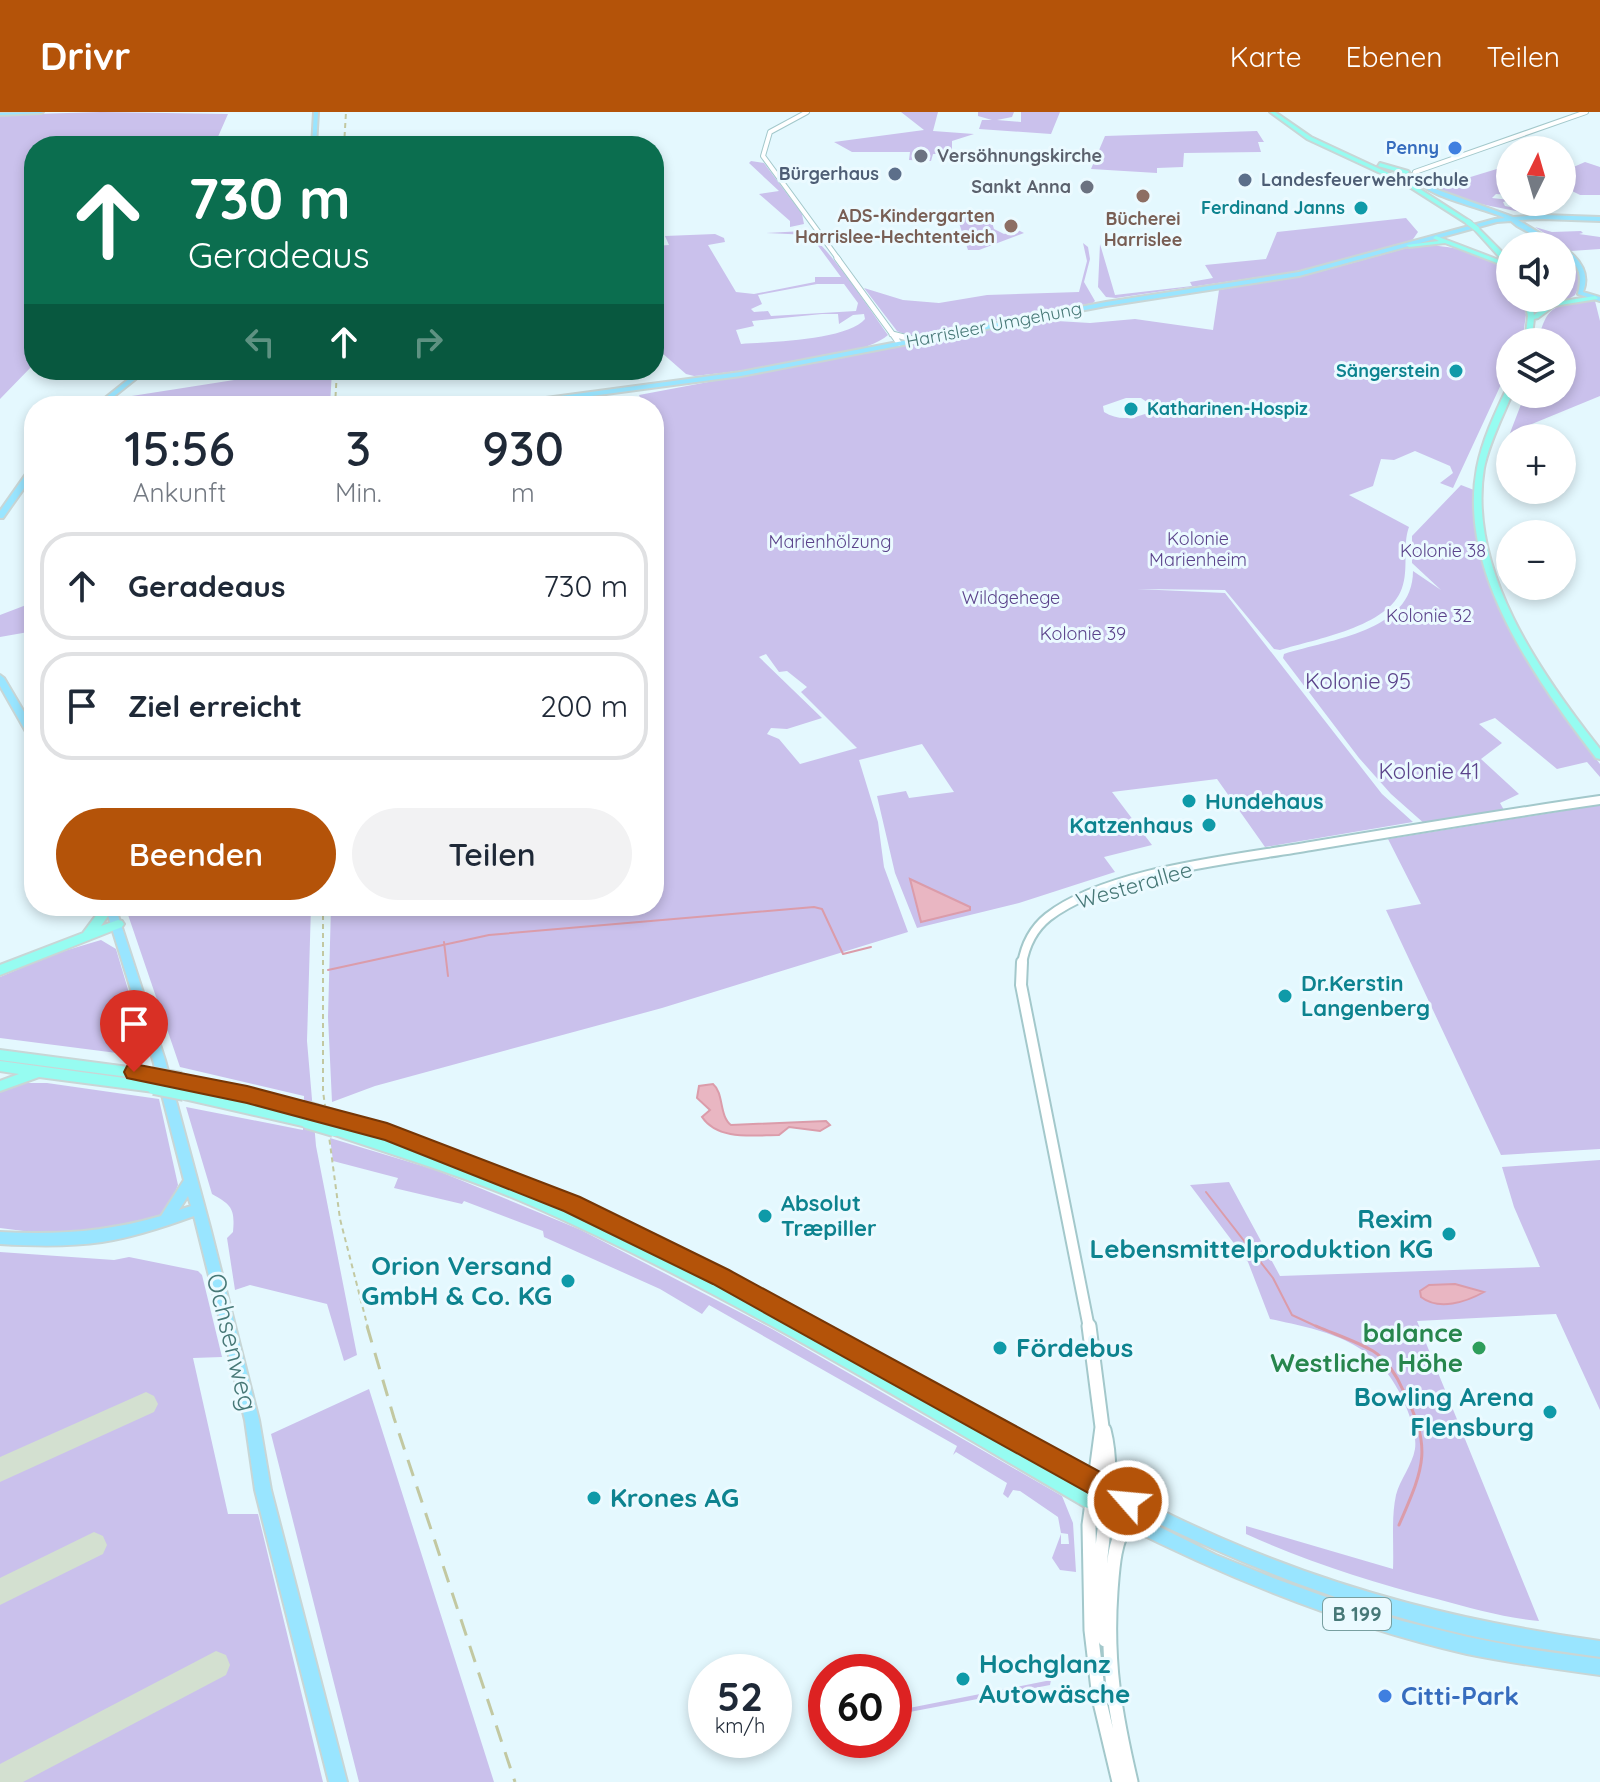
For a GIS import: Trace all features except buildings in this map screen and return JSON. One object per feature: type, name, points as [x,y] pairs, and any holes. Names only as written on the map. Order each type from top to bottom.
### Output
[{"type":"highway","points":[[1274,112],[1304,133],[1425,191],[1470,221]]},
{"type":"highway","points":[[1274,112],[1309,138],[1410,185],[1481,227],[1496,243]]},
{"type":"highway","points":[[1343,153],[1411,173]]},
{"type":"highway","points":[[1481,227],[1496,248]]},
{"type":"highway","points":[[1436,238],[1496,260]]},
{"type":"highway","points":[[1477,253],[1492,253],[1490,241]]},
{"type":"highway","points":[[1409,245],[1450,244]]},
{"type":"highway","points":[[1577,296],[1597,298]]},
{"type":"highway","points":[[1534,328],[1535,312]]},
{"type":"highway","points":[[1536,317],[1541,312]]},
{"type":"highway","points":[[1503,408],[1480,470],[1479,502],[1486,556],[1527,651],[1572,721],[1600,756]]},
{"type":"highway","points":[[1511,408],[1487,471],[1486,504],[1495,557],[1526,637],[1578,720],[1600,746]]},
{"type":"highway","points":[[86,935],[102,916]]},
{"type":"highway","points":[[0,970],[118,924]]},
{"type":"highway","name":"B 199","points":[[0,1052],[183,1087],[432,1147],[624,1229],[759,1297],[1102,1488]]},
{"type":"highway","name":"B 199","points":[[0,1066],[152,1081]]},
{"type":"highway","points":[[0,1086],[47,1072]]},
{"type":"highway","name":"B 199","points":[[333,1123],[510,1191],[658,1259],[783,1326],[1097,1505]]},
{"type":"main road","points":[[0,114],[41,112]]},
{"type":"main road","points":[[315,136],[316,112]]},
{"type":"main road","points":[[1411,173],[1430,189],[1491,209],[1534,232]]},
{"type":"main road","name":"Harrisleer Umgehung","points":[[577,396],[707,379],[1106,304],[1299,274],[1510,219],[1600,219]]},
{"type":"main road","points":[[1576,263],[1582,269],[1585,280],[1577,296]]},
{"type":"main road","points":[[678,376],[707,379]]},
{"type":"main road","points":[[111,396],[131,380]]},
{"type":"main road","points":[[0,516],[24,483]]},
{"type":"main road","points":[[0,678],[24,720]]},
{"type":"main road","name":"Ochsenweg","points":[[114,916],[159,1060],[198,1209],[252,1420],[263,1490],[338,1782]]},
{"type":"main road","points":[[163,1222],[178,1205],[190,1182]]},
{"type":"main road","points":[[0,1238],[64,1242],[93,1240],[163,1222],[198,1209]]},
{"type":"main road","name":"B 199","points":[[1102,1488],[1214,1542],[1341,1591],[1497,1633],[1600,1649]]},
{"type":"main road","name":"B 199","points":[[1097,1505],[1226,1565],[1365,1617],[1493,1651],[1600,1667]]},
{"type":"street","points":[[807,112],[769,132],[762,144],[765,159],[899,343]]},
{"type":"street","points":[[1411,173],[1586,112]]},
{"type":"street","points":[[892,334],[912,339],[946,334]]},
{"type":"street","name":"Westerallee","points":[[1097,1505],[1109,1444],[1102,1427],[1090,1331],[1021,985],[1022,960],[1034,930],[1062,907],[1086,895],[1183,869],[1425,826],[1600,800]]},
{"type":"street","points":[[1097,1505],[1099,1600],[1115,1712],[1131,1782]]},
{"type":"street","points":[[1097,1505],[1089,1583],[1094,1669],[1119,1782]]},
{"type":"street","points":[[1107,1645],[1115,1541],[1127,1520]]},
{"type":"green space","points":[[101,112],[228,114],[218,136],[24,136],[24,374],[0,399],[0,115]]},
{"type":"green space","points":[[901,112],[938,112],[933,131],[974,134],[952,141],[952,154],[933,154],[931,161],[909,160],[910,152],[852,152],[834,142],[924,130]]},
{"type":"green space","points":[[978,112],[1014,112],[1012,117],[997,120],[1021,122],[1021,112],[1060,112],[1051,134],[979,129],[982,120],[992,120],[978,116]]},
{"type":"green space","points":[[1257,131],[1264,142],[1258,142],[1261,152],[1184,153],[1183,167],[1157,168],[1157,173],[1091,169],[1105,136]]},
{"type":"green space","points":[[1585,162],[1600,167],[1600,195],[1576,193],[1576,166]]},
{"type":"green space","points":[[749,163],[764,163],[802,214],[804,224],[790,227],[790,221],[759,194],[779,191]]},
{"type":"green space","points":[[1496,169],[1496,194],[1492,198],[1496,198],[1496,207],[1440,192],[1419,176],[1454,182]]},
{"type":"green space","points":[[957,217],[991,219],[994,229],[1004,234],[1018,230],[1024,233],[979,250],[968,250]]},
{"type":"green space","points":[[1406,218],[1418,232],[1411,242],[1293,272],[1116,298],[1106,297],[1098,287],[1100,244],[1115,295],[1192,286],[1190,282],[1213,278],[1205,265],[1266,259],[1277,232]]},
{"type":"green space","points":[[804,231],[809,235],[766,233]]},
{"type":"green space","points":[[1581,231],[1583,233],[1579,234],[1600,237],[1600,249],[1576,251],[1576,232],[1552,232]]},
{"type":"green space","points":[[715,234],[724,238],[725,242],[708,245],[736,292],[754,294],[815,282],[815,277],[841,277],[811,236],[848,278],[888,335],[873,344],[825,358],[694,376],[686,374],[664,355],[664,245],[669,245],[665,236]],"holes":[[[817,284],[844,284],[858,303],[856,311],[771,316],[768,311],[754,312],[751,309],[762,304],[758,295]],[[838,314],[839,324],[853,315],[864,314],[865,319],[856,326],[842,331],[788,341],[741,344],[736,330],[754,326],[752,321]]]},
{"type":"green space","points":[[1083,243],[1088,247],[1090,259],[1084,282],[1095,301],[1093,303],[910,336],[897,331],[864,288],[903,300],[939,303],[987,295],[1079,292],[1087,261]]},
{"type":"green space","name":"Marienhölzung","points":[[1418,245],[1468,251],[1496,260],[1496,312],[1525,312],[1524,328],[1496,328],[1496,395],[1453,488],[1440,483],[1453,473],[1450,466],[1415,451],[1394,460],[1381,459],[1373,486],[1349,495],[1409,527],[1402,588],[1382,613],[1349,630],[1280,650],[1274,649],[1225,590],[1137,589],[1225,593],[1382,794],[1413,822],[1265,847],[1217,779],[1112,792],[1152,845],[1104,857],[1115,872],[1019,903],[917,928],[895,873],[877,796],[906,791],[909,798],[954,792],[922,744],[859,760],[878,822],[884,867],[908,932],[662,1008],[375,1086],[332,1102],[328,1017],[331,916],[664,916],[664,396],[639,395],[1040,320],[1090,323],[1135,319],[1213,330],[1219,290],[1319,272]],"holes":[[[1126,398],[1141,398],[1157,409],[1130,418],[1110,415],[1104,412],[1103,406]],[[766,654],[779,672],[787,671],[807,687],[801,692],[857,748],[800,764],[779,739],[767,734],[771,728],[787,729],[822,718],[759,657]]]},
{"type":"green space","points":[[1576,264],[1580,276],[1576,293]]},
{"type":"green space","points":[[1595,301],[1600,321],[1600,396],[1576,406],[1576,328],[1541,328],[1551,312],[1576,312],[1576,303]]},
{"type":"green space","points":[[234,380],[331,380],[331,396],[132,396]]},
{"type":"green space","points":[[1520,408],[1571,408],[1532,424],[1513,424]]},
{"type":"green space","points":[[1461,485],[1474,490],[1477,528],[1496,600],[1533,670],[1600,764],[1600,777],[1587,762],[1557,769],[1495,718],[1479,724],[1502,743],[1481,759],[1519,794],[1500,803],[1504,810],[1426,825],[1391,794],[1359,758],[1283,658],[1284,654],[1366,630],[1384,620],[1399,608],[1409,591],[1413,571],[1441,590],[1412,563],[1412,536]]},
{"type":"green space","points":[[24,606],[24,633],[0,637],[0,615]]},
{"type":"green space","points":[[1600,805],[1600,1149],[1501,1155],[1386,910],[1421,904],[1388,839]]},
{"type":"green space","points":[[128,916],[311,916],[307,1041],[316,1146],[357,1355],[344,1361],[327,1304],[250,1285],[235,1290],[227,1238],[233,1232],[233,1213],[224,1201],[212,1194],[186,1107],[303,1130],[304,1096],[180,1067]]},
{"type":"green space","points":[[101,940],[116,949],[148,1057],[0,1038],[0,977],[54,954]]},
{"type":"green space","points":[[21,1083],[47,1083],[159,1099],[178,1185],[167,1211],[145,1223],[55,1235],[0,1228],[0,1092]]},
{"type":"green space","points":[[330,1138],[436,1170],[581,1230],[772,1329],[1062,1496],[1073,1523],[1076,1572],[1060,1570],[1052,1558],[1061,1534],[1061,1544],[1069,1544],[1068,1534],[1061,1533],[1058,1517],[1020,1491],[1013,1490],[1008,1498],[1003,1494],[1007,1483],[956,1452],[953,1455],[957,1446],[709,1305],[702,1314],[660,1289],[544,1237],[543,1231],[464,1201],[462,1204],[394,1188],[398,1178],[333,1161]]},
{"type":"green space","points":[[1600,1160],[1600,1410],[1556,1314],[1417,1321],[1539,1621],[1513,1618],[1388,1586],[1246,1534],[1246,1526],[1393,1569],[1394,1504],[1415,1449],[1415,1437],[1404,1402],[1381,1365],[1349,1342],[1270,1319],[1248,1262],[1190,1185],[1229,1182],[1280,1276],[1540,1267],[1514,1207],[1502,1167]]},
{"type":"green space","points":[[0,1252],[114,1260],[129,1257],[198,1271],[202,1275],[222,1357],[193,1358],[228,1514],[258,1514],[323,1782],[0,1782]]},
{"type":"green space","points":[[369,1389],[494,1782],[359,1782],[271,1434]]},
{"type":"green space","points":[[1051,1680],[1050,1685],[912,1712],[912,1707]]},
{"type":"shaded area","points":[[910,879],[970,907],[970,910],[921,922]]},
{"type":"shaded area","points":[[713,1084],[731,1125],[826,1121],[830,1125],[820,1131],[789,1127],[779,1135],[748,1136],[717,1130],[702,1117],[710,1110],[697,1098],[699,1086]]},
{"type":"shaded area","points":[[1455,1284],[1484,1292],[1461,1302],[1444,1304],[1421,1297],[1420,1291],[1429,1285]]},
{"type":"waterway","points":[[444,945],[489,935],[814,907],[822,909],[843,954],[871,947]]},
{"type":"waterway","points":[[328,970],[444,945]]},
{"type":"waterway","points":[[444,945],[448,976]]},
{"type":"waterway","points":[[1206,1192],[1273,1278],[1292,1315],[1320,1328]]},
{"type":"waterway","points":[[1316,1326],[1378,1354],[1401,1385],[1412,1410],[1419,1428],[1422,1458],[1399,1525]]},
{"type":"taxiway","points":[[0,1470],[146,1404]]},
{"type":"taxiway","points":[[0,1592],[94,1545]]},
{"type":"taxiway","points":[[0,1779],[216,1665]]},
{"type":"railway","points":[[345,136],[346,112]]},
{"type":"railway","points":[[336,380],[336,396]]},
{"type":"railway","points":[[323,916],[323,1091],[340,1219],[368,1328]]},
{"type":"railway","points":[[367,1326],[394,1418],[515,1782]]},
{"type":"place","name":"Penny","points":[[1455,148]]},
{"type":"place","name":"Versöhnungskirche","points":[[921,156]]},
{"type":"place","name":"Bürgerhaus","points":[[895,174]]},
{"type":"place","name":"Landesfeuerwehrschule","points":[[1245,180]]},
{"type":"place","name":"Sankt Anna","points":[[1087,187]]},
{"type":"place","name":"Bücherei Harrislee","points":[[1143,196]]},
{"type":"place","name":"Ferdinand Janns","points":[[1361,208]]},
{"type":"place","name":"ADS-Kindergarten Harrislee-Hechtenteich","points":[[1011,226]]},
{"type":"place","name":"Sängerstein","points":[[1456,371]]},
{"type":"place","name":"Katharinen-Hospiz","points":[[1131,409]]},
{"type":"place","name":"Hundehaus","points":[[1189,801]]},
{"type":"place","name":"Katzenhaus","points":[[1209,825]]},
{"type":"place","name":"Dr.Kerstin Langenberg","points":[[1285,996]]},
{"type":"place","name":"Absolut Træpiller","points":[[765,1216]]},
{"type":"place","name":"Rexim Lebensmittelproduktion KG","points":[[1449,1234]]},
{"type":"place","name":"Orion Versand GmbH & Co. KG","points":[[568,1281]]},
{"type":"place","name":"Fördebus","points":[[1000,1348]]},
{"type":"place","name":"balance Westliche Höhe","points":[[1479,1348]]},
{"type":"place","name":"Bowling Arena Flensburg","points":[[1550,1412]]},
{"type":"place","name":"Krones AG","points":[[594,1498]]},
{"type":"place","name":"Hochglanz Autowäsche","points":[[963,1679]]},
{"type":"place","name":"Citti-Park","points":[[1385,1696]]},
{"type":"route","points":[[134,1072],[247,1094],[387,1132],[572,1204],[721,1277],[1128,1501]]},
{"type":"park label","name":"Kolonie Marienheim","points":[[1198,549]]},
{"type":"park label","name":"Kolonie 38","points":[[1443,551]]},
{"type":"park label","name":"Wildgehege","points":[[1011,598]]},
{"type":"park label","name":"Kolonie 32","points":[[1429,616]]},
{"type":"park label","name":"Kolonie 39","points":[[1083,634]]},
{"type":"park label","name":"Kolonie 95","points":[[1358,681]]},
{"type":"park label","name":"Kolonie 41","points":[[1429,771]]}]
